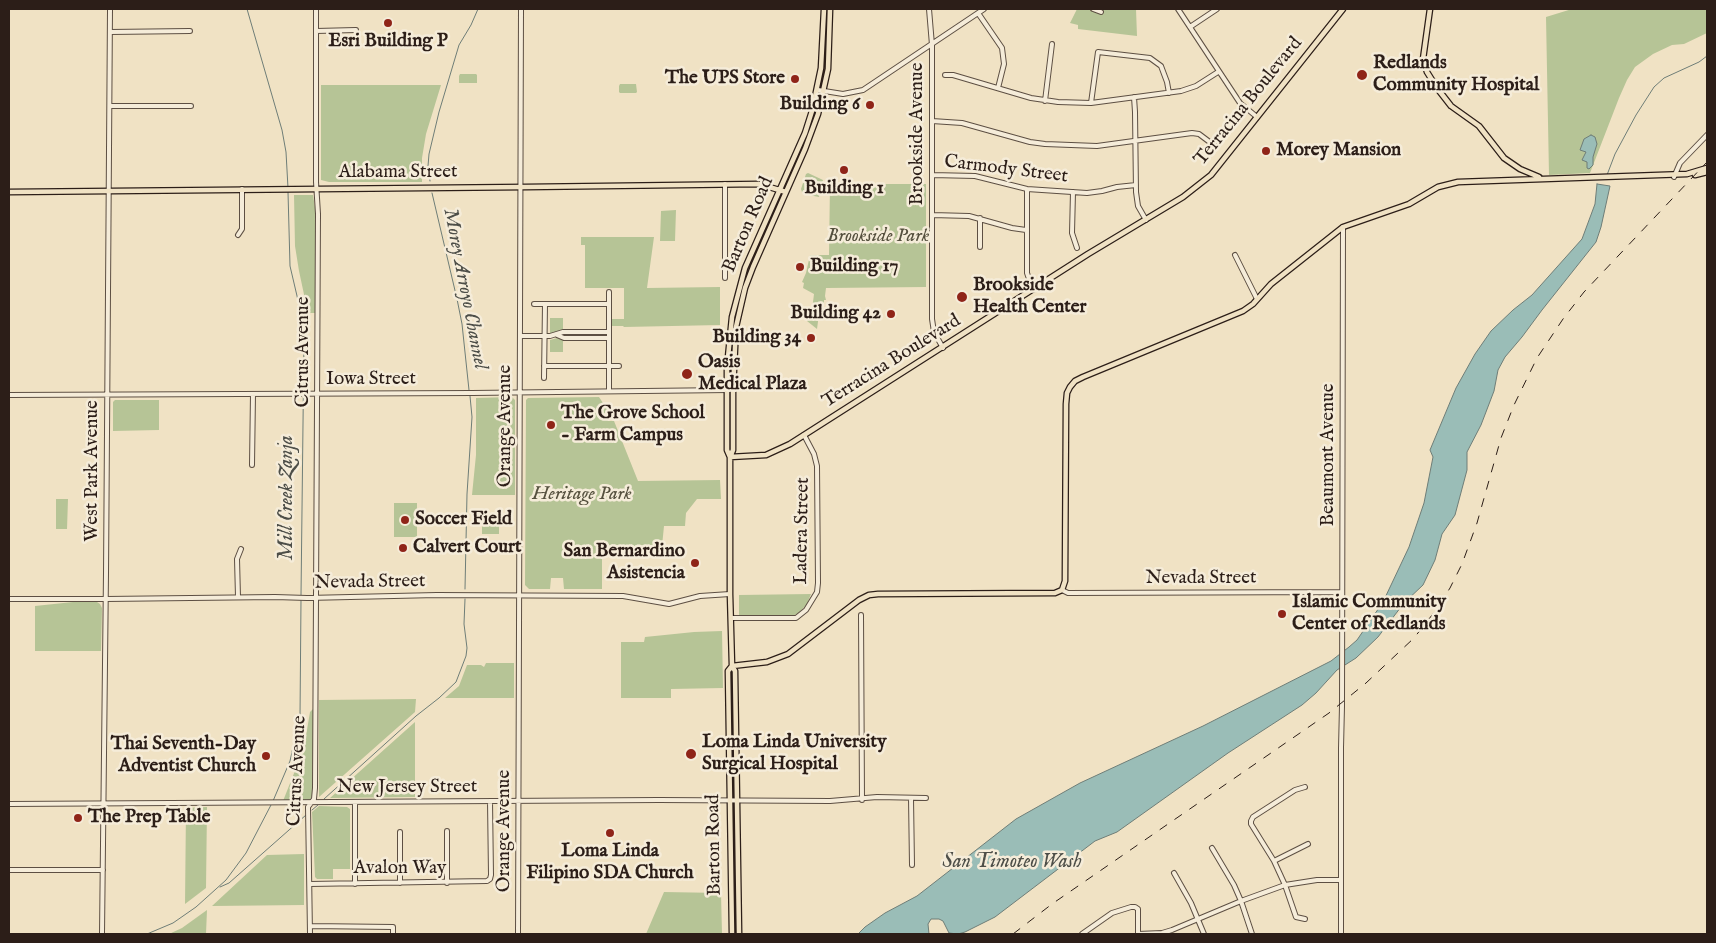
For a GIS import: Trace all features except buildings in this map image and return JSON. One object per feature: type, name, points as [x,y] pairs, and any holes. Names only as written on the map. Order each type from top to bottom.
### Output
[{"type":"main road","name":"Barton Road","points":[[739,934],[735,671],[732,666],[730,594],[730,457],[727,450],[728,349],[732,317],[745,268],[805,134],[818,90],[823,56],[824,9]]},
{"type":"main road","name":"Barton Road","points":[[730,457],[733,450],[734,353],[738,318],[752,267],[810,136],[824,91],[830,55],[830,9]]},
{"type":"main road","name":"Terracina Boulevard","points":[[730,457],[766,455],[790,444],[1184,197],[1211,175],[1342,9]]},
{"type":"main road","points":[[1430,9],[1424,59],[1427,72],[1437,88],[1451,106],[1479,126],[1504,158],[1520,169],[1542,178]]},
{"type":"main road","points":[[732,666],[767,662],[788,654],[859,600],[869,595],[1055,593],[1062,590],[1065,581],[1066,404],[1070,387],[1075,381],[1083,377],[1243,311],[1271,284],[1343,227],[1409,204],[1438,187],[1464,181],[1675,175],[1707,170]]},
{"type":"main road","name":"Alabama Street","points":[[9,192],[762,184],[786,192]]},
{"type":"main road","points":[[732,317],[738,318]]},
{"type":"main road","name":"Barton Road","points":[[732,666],[728,671],[732,934]]},
{"type":"street","name":"West Park Avenue","points":[[102,934],[110,9]]},
{"type":"street","name":"Citrus Avenue","points":[[310,934],[308,807],[312,803],[315,788],[316,9]]},
{"type":"street","name":"Orange Avenue","points":[[518,934],[521,9]]},
{"type":"street","name":"Brookside Avenue","points":[[929,9],[932,45],[932,324],[934,332],[943,348]]},
{"type":"street","points":[[818,90],[842,94],[863,90],[984,9]]},
{"type":"street","points":[[1093,9],[1101,12]]},
{"type":"street","points":[[1178,9],[1240,103],[1257,117]]},
{"type":"street","points":[[1190,27],[1217,9]]},
{"type":"street","points":[[978,13],[1002,48],[1004,64],[998,88]]},
{"type":"street","points":[[316,31],[356,30]]},
{"type":"street","points":[[110,32],[190,31]]},
{"type":"street","points":[[1045,101],[1052,44]]},
{"type":"street","points":[[1091,103],[1098,52],[1150,58],[1161,66],[1169,93]]},
{"type":"street","points":[[945,75],[953,75],[1045,101],[1091,103],[1181,91],[1196,86],[1218,72]]},
{"type":"street","points":[[1134,97],[1136,201],[1146,220]]},
{"type":"street","points":[[110,106],[191,106]]},
{"type":"street","points":[[932,121],[962,123],[1030,142],[1044,144],[1093,147],[1192,133],[1203,137],[1215,146]]},
{"type":"street","points":[[1675,175],[1680,163],[1707,135]]},
{"type":"street","name":"Carmody Street","points":[[932,175],[975,176],[1027,189],[1073,192],[1094,193],[1117,187],[1136,185]]},
{"type":"street","points":[[725,184],[726,278]]},
{"type":"street","points":[[238,235],[242,229],[242,189]]},
{"type":"street","points":[[1027,189],[1026,274],[1033,290]]},
{"type":"street","points":[[1073,192],[1072,233],[1077,248]]},
{"type":"street","points":[[932,215],[958,215],[980,218],[1012,228],[1026,230]]},
{"type":"street","points":[[980,218],[980,247]]},
{"type":"street","name":"Beaumont Avenue","points":[[1340,934],[1343,227]]},
{"type":"street","points":[[1235,255],[1256,299]]},
{"type":"street","points":[[609,292],[609,391]]},
{"type":"street","points":[[534,304],[609,304]]},
{"type":"street","points":[[544,378],[545,304]]},
{"type":"street","points":[[521,336],[557,335],[564,332],[609,332]]},
{"type":"street","points":[[557,335],[564,338],[609,338]]},
{"type":"street","points":[[544,366],[619,366]]},
{"type":"street","name":"Iowa Street","points":[[9,396],[733,390]]},
{"type":"street","points":[[252,465],[253,394]]},
{"type":"street","name":"Ladera Street","points":[[731,618],[796,618],[806,610],[816,592],[818,583],[818,466],[812,448],[804,435]]},
{"type":"street","points":[[238,597],[237,559],[241,549]]},
{"type":"street","name":"Nevada Street","points":[[1062,590],[1068,593],[1342,592]]},
{"type":"street","name":"Nevada Street","points":[[9,598],[316,598],[437,595],[623,596],[669,604],[700,596],[730,594]]},
{"type":"street","points":[[861,616],[862,800]]},
{"type":"street","points":[[1305,787],[1295,790],[1254,817],[1251,822],[1274,861],[1296,917],[1305,919]]},
{"type":"street","name":"New Jersey Street","points":[[9,804],[736,801],[862,800],[877,797],[926,798]]},
{"type":"street","points":[[911,798],[912,865]]},
{"type":"street","points":[[355,802],[355,884]]},
{"type":"street","name":"Avalon Way","points":[[310,884],[447,883],[489,880],[491,875],[490,802]]},
{"type":"street","points":[[447,831],[447,883]]},
{"type":"street","points":[[400,832],[400,883]]},
{"type":"street","points":[[1274,861],[1308,844]]},
{"type":"street","points":[[1212,848],[1227,871],[1241,901],[1252,934]]},
{"type":"street","points":[[9,870],[103,870]]},
{"type":"street","points":[[1174,873],[1199,918],[1204,934]]},
{"type":"street","points":[[1082,934],[1118,910],[1135,907],[1138,909],[1138,934],[1162,934],[1285,885],[1317,880],[1341,880]]},
{"type":"street","points":[[310,926],[392,927],[392,934]]},
{"type":"street","points":[[1090,929],[1093,934]]},
{"type":"green space","points":[[1077,9],[1136,9],[1137,36],[1078,29],[1078,25],[1070,23]]},
{"type":"green space","points":[[1572,9],[1707,9],[1707,33],[1684,44],[1672,45],[1653,54],[1635,67],[1619,98],[1590,173],[1549,175],[1546,17]]},
{"type":"green space","points":[[460,74],[476,74],[477,83],[459,83]]},
{"type":"green space","points":[[620,84],[636,84],[637,92],[620,93]]},
{"type":"green space","points":[[321,85],[441,85],[426,134],[422,158],[422,182],[329,182],[321,180]]},
{"type":"green space","points":[[808,173],[823,180],[819,197],[802,192],[801,189]]},
{"type":"green space","name":"Brookside Park","points":[[830,184],[926,184],[926,287],[826,288],[826,300],[824,300],[824,304],[820,307],[817,329],[807,321],[812,310],[814,294],[803,288],[804,283],[802,282],[810,255],[829,255]]},
{"type":"green space","points":[[294,195],[313,195],[316,214],[315,313],[308,313],[299,271],[295,246]]},
{"type":"green space","points":[[676,210],[675,241],[660,241],[661,211]]},
{"type":"green space","points":[[581,237],[654,237],[647,288],[720,287],[720,325],[611,326],[611,319],[624,319],[624,288],[585,288],[585,245],[581,245]]},
{"type":"green space","points":[[550,318],[563,318],[563,330],[550,334]]},
{"type":"green space","points":[[557,338],[563,340],[563,352],[550,352],[550,340]]},
{"type":"green space","points":[[512,397],[515,400],[515,495],[472,495],[476,455],[476,398]]},
{"type":"green space","name":"Heritage Park","points":[[599,397],[609,412],[603,414],[608,421],[614,421],[638,481],[720,480],[721,499],[697,499],[686,513],[685,526],[664,526],[662,546],[602,547],[602,589],[564,589],[563,578],[551,578],[550,589],[529,589],[525,585],[526,400],[528,398]]},
{"type":"green space","points":[[115,400],[159,400],[159,430],[113,431],[113,402]]},
{"type":"green space","points":[[56,499],[68,499],[67,529],[56,529]]},
{"type":"green space","name":"Soccer Field","points":[[394,503],[417,503],[417,537],[394,537]]},
{"type":"green space","points":[[482,523],[499,523],[499,534],[482,534]]},
{"type":"green space","points":[[811,594],[807,604],[800,612],[793,616],[739,615],[739,595]]},
{"type":"green space","points":[[73,602],[97,602],[100,604],[102,608],[101,651],[35,651],[35,606]]},
{"type":"green space","points":[[722,631],[723,688],[671,689],[671,698],[621,698],[621,642],[644,642],[645,637]]},
{"type":"green space","points":[[486,663],[514,663],[514,698],[445,698],[459,686],[467,665],[481,665],[484,667]]},
{"type":"green space","points":[[416,699],[415,712],[319,797],[319,700]]},
{"type":"green space","points":[[314,708],[312,796],[310,800],[306,801],[283,801],[304,748],[310,712]]},
{"type":"green space","points":[[415,722],[415,797],[330,798]]},
{"type":"green space","points":[[319,806],[347,807],[350,809],[350,869],[333,869],[333,879],[317,879],[315,877],[312,812]]},
{"type":"green space","points":[[207,807],[206,888],[185,904],[186,808]]},
{"type":"green space","points":[[304,854],[304,905],[212,906],[267,855]]},
{"type":"green space","points":[[664,892],[721,893],[722,934],[646,934]]},
{"type":"green space","points":[[207,910],[206,934],[169,934],[182,928]]},
{"type":"water","points":[[1591,135],[1595,137],[1597,144],[1593,165],[1589,169],[1587,168],[1587,162],[1582,160],[1586,152],[1580,150],[1584,139]]},
{"type":"water","name":"San Timoteo Wash","points":[[1597,184],[1610,186],[1596,242],[1505,357],[1498,370],[1494,391],[1481,425],[1467,452],[1467,470],[1455,515],[1442,534],[1435,560],[1423,585],[1404,603],[1378,637],[1356,658],[1337,670],[1302,705],[1228,753],[1117,832],[1095,841],[995,917],[958,934],[949,933],[943,921],[931,919],[928,924],[929,934],[858,934],[885,913],[917,896],[1016,819],[1080,783],[1203,726],[1331,661],[1357,640],[1383,602],[1409,547],[1424,503],[1433,457],[1430,450],[1456,388],[1475,354],[1491,331],[1532,295],[1582,239],[1595,204]]},
{"type":"waterway","name":"Mill Creek Zanja","points":[[247,9],[282,130],[286,152],[288,188]]},
{"type":"waterway","name":"Morey Arroyo Channel","points":[[430,181],[429,154],[439,112],[459,45],[478,9]]},
{"type":"waterway","points":[[1607,175],[1615,154],[1654,87],[1664,78],[1699,62],[1707,56]]},
{"type":"waterway","name":"Mill Creek Zanja","points":[[288,192],[290,266],[301,313],[304,338],[301,596]]},
{"type":"waterway","name":"Morey Arroyo Channel","points":[[432,193],[462,324],[469,390]]},
{"type":"waterway","name":"Morey Arroyo Channel","points":[[465,589],[467,494],[472,417],[470,396]]},
{"type":"waterway","name":"Morey Arroyo Channel","points":[[324,799],[456,682],[466,656],[467,648],[464,624],[465,599]]},
{"type":"waterway","name":"Mill Creek Zanja","points":[[273,801],[290,761],[300,716],[301,600]]},
{"type":"waterway","name":"Mill Creek Zanja","points":[[147,934],[173,923],[196,907],[226,880],[246,853],[271,805]]},
{"type":"waterway","name":"Morey Arroyo Channel","points":[[312,810],[318,805]]},
{"type":"waterway","name":"Morey Arroyo Channel","points":[[220,887],[229,883],[306,815]]},
{"type":"railway","points":[[1013,934],[1052,904],[1329,713],[1366,683],[1414,638],[1436,610],[1462,564],[1477,523],[1501,438],[1514,405],[1537,358],[1584,292],[1707,162]]},
{"type":"place","name":"Esri Building P","points":[[388,23]]},
{"type":"place","name":"Redlands Community Hospital","points":[[1362,75]]},
{"type":"place","name":"The UPS Store","points":[[795,79]]},
{"type":"place","name":"Building 6","points":[[870,105]]},
{"type":"place","name":"Morey Mansion","points":[[1266,151]]},
{"type":"place","name":"Building 1","points":[[844,170]]},
{"type":"place","name":"Building 17","points":[[800,267]]},
{"type":"place","name":"Brookside Health Center","points":[[962,297]]},
{"type":"place","name":"Building 42","points":[[891,314]]},
{"type":"place","name":"Building 34","points":[[811,338]]},
{"type":"place","name":"Oasis Medical Plaza","points":[[687,374]]},
{"type":"place","name":"The Grove School - Farm Campus","points":[[551,425]]},
{"type":"place","name":"Soccer Field","points":[[405,520]]},
{"type":"place","name":"Calvert Court","points":[[403,548]]},
{"type":"place","name":"San Bernardino Asistencia","points":[[695,563]]},
{"type":"place","name":"Islamic Community Center of Redlands","points":[[1282,614]]},
{"type":"place","name":"Loma Linda University Surgical Hospital","points":[[691,754]]},
{"type":"place","name":"Thai Seventh-Day Adventist Church","points":[[266,756]]},
{"type":"place","name":"The Prep Table","points":[[78,818]]},
{"type":"place","name":"Loma Linda Filipino SDA Church","points":[[610,833]]}]
